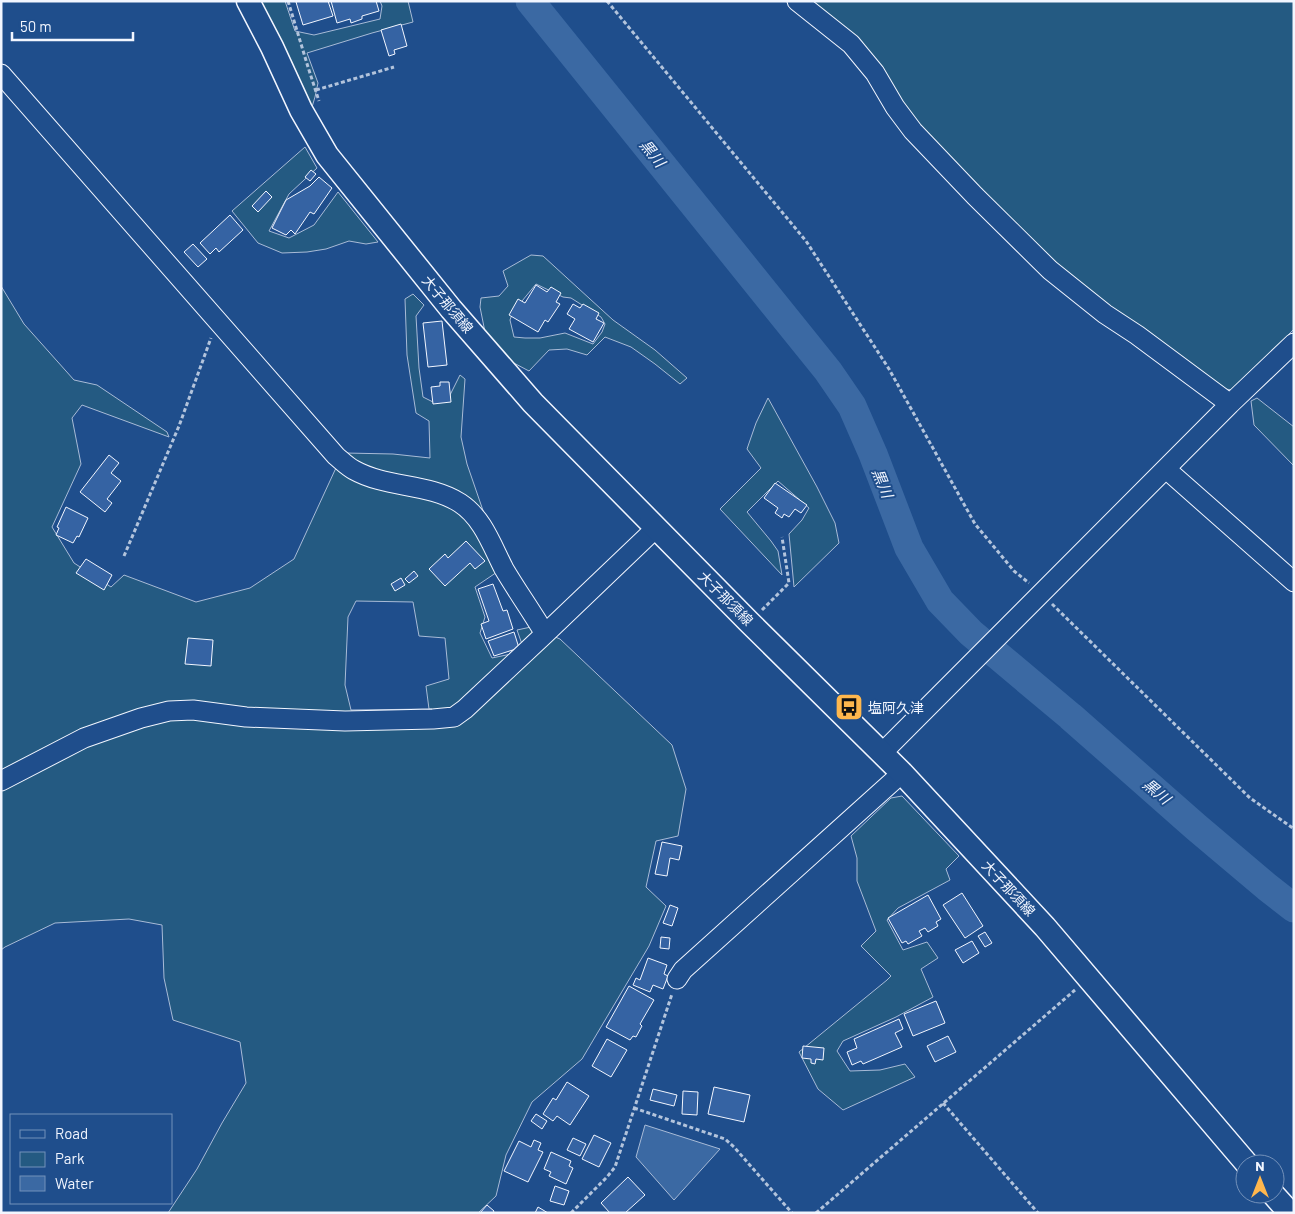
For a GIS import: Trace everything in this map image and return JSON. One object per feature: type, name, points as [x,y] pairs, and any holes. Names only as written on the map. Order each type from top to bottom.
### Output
[{"type":"main road","name":"大子那須線","points":[[248,1],[301,110],[327,155],[451,309],[532,403],[902,773],[1045,927],[1238,1154]]},
{"type":"street","points":[[797,1],[851,44],[875,73],[895,107],[913,131],[1050,270],[1105,314],[1137,335],[1230,404]]},
{"type":"street","points":[[1,74],[336,456],[354,470],[372,477],[440,494],[459,503],[473,513],[483,527],[505,570],[545,634]]},
{"type":"street","points":[[882,753],[1230,404],[1294,343]]},
{"type":"street","points":[[1166,469],[1294,582]]},
{"type":"street","points":[[1,780],[84,738],[141,718],[169,711],[193,710],[246,717],[345,721],[454,717],[465,709],[656,528]]},
{"type":"street","points":[[677,979],[684,970],[902,773]]},
{"type":"path","points":[[288,1],[322,108]]},
{"type":"path","points":[[607,1],[806,241],[889,369],[976,524],[1014,571],[1250,798],[1294,829]]},
{"type":"path","points":[[316,90],[394,67]]},
{"type":"path","points":[[124,556],[179,426],[218,321]]},
{"type":"path","points":[[749,622],[789,583],[782,537]]},
{"type":"path","points":[[816,1213],[1088,978]]},
{"type":"path","points":[[571,1213],[615,1167],[677,979]]},
{"type":"path","points":[[943,1103],[1038,1213]]},
{"type":"path","points":[[634,1108],[725,1140],[734,1147],[792,1213]]},
{"type":"green space","points":[[260,1],[285,1],[295,31],[314,35],[380,19],[382,6],[380,1],[408,1],[413,22],[307,53],[318,83],[312,107]]},
{"type":"green space","points":[[805,1],[1294,1],[1294,329],[1234,390],[1214,388],[1059,273],[921,132]]},
{"type":"green space","points":[[305,147],[317,168],[289,194],[269,231],[289,238],[314,225],[338,192],[378,242],[366,244],[349,241],[326,249],[282,253],[258,243],[232,211]]},
{"type":"green space","points":[[531,255],[543,256],[613,320],[655,350],[687,378],[680,384],[631,347],[605,337],[587,355],[567,349],[549,350],[529,371],[510,361],[485,332],[480,307],[481,298],[499,296],[508,286],[503,271]],"holes":[[[536,284],[563,297],[571,298],[601,317],[605,324],[602,332],[593,344],[565,333],[540,338],[514,337],[510,320],[513,312]]]},
{"type":"green space","points":[[1,286],[24,324],[74,380],[97,385],[167,432],[169,437],[82,405],[72,418],[81,464],[52,527],[74,563],[111,587],[124,575],[196,602],[250,588],[294,559],[335,470],[345,453],[393,454],[430,458],[429,421],[416,413],[407,355],[405,299],[413,294],[424,305],[416,316],[423,397],[433,402],[447,401],[460,375],[465,379],[461,437],[467,464],[488,525],[500,570],[475,587],[485,617],[480,633],[492,658],[516,653],[523,647],[517,630],[531,627],[560,639],[672,745],[686,789],[678,836],[656,841],[646,887],[666,906],[649,946],[582,1059],[532,1102],[506,1155],[496,1196],[478,1213],[168,1213],[197,1169],[246,1083],[240,1042],[173,1020],[164,978],[162,925],[129,919],[55,923],[1,950]],"holes":[[[356,601],[413,602],[419,636],[445,638],[449,679],[426,686],[429,709],[432,709],[351,710],[345,685],[348,617]]]},
{"type":"green space","points":[[768,398],[835,523],[839,543],[794,587],[789,534],[802,520],[809,508],[778,481],[747,512],[778,551],[782,575],[720,509],[761,468],[747,449],[756,423]]},
{"type":"green space","points":[[1257,398],[1294,427],[1294,466],[1254,425],[1251,401]]},
{"type":"green space","points":[[902,796],[959,856],[946,869],[950,880],[898,908],[887,920],[903,950],[927,942],[938,958],[921,969],[933,997],[896,1017],[843,1041],[837,1051],[850,1071],[880,1070],[905,1064],[915,1077],[843,1110],[818,1089],[799,1052],[891,976],[861,946],[876,931],[857,881],[857,858],[851,836],[891,798]]},
{"type":"water","points":[[645,1125],[720,1149],[674,1200],[636,1157]]},
{"type":"building","points":[[328,1],[333,16],[303,25],[296,2]]},
{"type":"building","points":[[331,1],[376,1],[379,11],[362,16],[362,19],[351,23],[350,19],[337,23]]},
{"type":"building","points":[[401,24],[407,46],[394,50],[395,54],[389,56],[381,30]]},
{"type":"building","points":[[311,170],[316,174],[310,181],[305,177]]},
{"type":"building","points":[[319,177],[332,188],[314,214],[310,212],[295,234],[291,230],[286,235],[272,228],[286,200],[310,186]]},
{"type":"building","points":[[266,191],[272,197],[258,212],[252,206]]},
{"type":"building","points":[[230,215],[243,230],[219,252],[216,248],[210,254],[200,243]]},
{"type":"building","points":[[193,244],[207,259],[198,267],[184,252]]},
{"type":"building","points":[[536,285],[547,292],[551,287],[561,293],[556,302],[560,304],[548,322],[545,320],[538,332],[509,315],[518,299],[525,303]]},
{"type":"building","points":[[573,304],[580,308],[583,304],[599,313],[596,319],[604,323],[593,342],[569,329],[575,319],[567,314]]},
{"type":"building","points":[[442,321],[447,365],[428,367],[423,323]]},
{"type":"building","points":[[440,382],[449,382],[451,402],[433,404],[431,387],[440,386]]},
{"type":"building","points":[[109,455],[119,463],[111,473],[121,481],[107,499],[112,503],[105,512],[80,492]]},
{"type":"building","points":[[775,483],[807,505],[801,513],[795,509],[789,517],[784,514],[782,518],[775,513],[778,508],[764,498]]},
{"type":"building","points":[[66,507],[88,518],[79,537],[77,536],[73,543],[56,535],[59,528],[57,527]]},
{"type":"building","points":[[466,541],[485,561],[475,569],[470,563],[445,586],[429,569],[445,554],[448,558]]},
{"type":"building","points":[[86,559],[112,575],[104,590],[76,573]]},
{"type":"building","points":[[414,571],[418,576],[409,583],[405,579]]},
{"type":"building","points":[[401,578],[405,585],[395,591],[391,584]]},
{"type":"building","points":[[493,584],[503,611],[507,610],[513,629],[486,639],[481,624],[489,621],[478,589]]},
{"type":"building","points":[[514,632],[519,648],[494,656],[488,641]]},
{"type":"building","points":[[188,638],[213,640],[211,666],[185,664]]},
{"type":"building","points":[[662,842],[682,846],[679,860],[670,858],[667,876],[655,874]]},
{"type":"building","points":[[962,893],[983,926],[965,938],[943,905]]},
{"type":"building","points":[[928,895],[941,919],[936,922],[938,926],[928,932],[925,928],[919,931],[922,936],[908,944],[906,941],[902,943],[888,918]]},
{"type":"building","points":[[670,905],[678,908],[672,926],[663,923]]},
{"type":"building","points":[[985,932],[992,943],[985,947],[978,936]]},
{"type":"building","points":[[661,937],[670,938],[669,949],[660,948]]},
{"type":"building","points":[[972,941],[979,953],[963,963],[955,950]]},
{"type":"building","points":[[648,958],[667,965],[664,974],[668,976],[663,989],[653,985],[650,992],[633,985],[636,978],[640,980]]},
{"type":"building","points":[[629,986],[654,1000],[640,1024],[642,1026],[636,1037],[633,1036],[630,1040],[606,1027]]},
{"type":"building","points":[[936,1001],[945,1023],[913,1036],[904,1014]]},
{"type":"building","points":[[899,1019],[903,1029],[895,1033],[902,1047],[863,1064],[861,1061],[852,1065],[847,1052],[857,1048],[854,1039]]},
{"type":"building","points":[[948,1036],[956,1052],[935,1062],[927,1046]]},
{"type":"building","points":[[607,1039],[627,1050],[611,1077],[592,1066]]},
{"type":"building","points":[[803,1046],[824,1048],[823,1060],[816,1059],[815,1064],[811,1063],[811,1059],[802,1058]]},
{"type":"building","points":[[567,1082],[589,1096],[570,1125],[557,1116],[553,1121],[543,1114],[553,1098],[556,1100]]},
{"type":"building","points":[[714,1087],[750,1095],[744,1122],[708,1114]]},
{"type":"building","points":[[653,1089],[677,1095],[674,1106],[650,1100]]},
{"type":"building","points":[[683,1091],[698,1092],[697,1115],[682,1114]]},
{"type":"building","points":[[536,1114],[547,1121],[542,1129],[531,1121]]},
{"type":"building","points":[[594,1135],[611,1143],[599,1167],[582,1159]]},
{"type":"building","points":[[573,1138],[586,1144],[580,1156],[567,1150]]},
{"type":"building","points":[[534,1140],[541,1143],[538,1150],[543,1152],[528,1182],[504,1171],[519,1141],[531,1147]]},
{"type":"building","points":[[551,1152],[571,1161],[569,1166],[573,1168],[566,1184],[549,1176],[551,1172],[544,1169]]},
{"type":"building","points":[[628,1177],[645,1195],[625,1213],[610,1213],[601,1203]]},
{"type":"building","points":[[555,1186],[569,1191],[564,1205],[550,1201]]},
{"type":"building","points":[[487,1205],[494,1211],[493,1213],[480,1213]]},
{"type":"building","points":[[538,1207],[548,1213],[535,1213]]},
{"type":"waterway","name":"黒川","points":[[530,1],[828,371],[852,406],[873,454],[909,548],[940,601],[971,633],[1070,716],[1196,827],[1294,908]]},
{"type":"place","name":"塩阿久津","points":[[849,707]]}]
